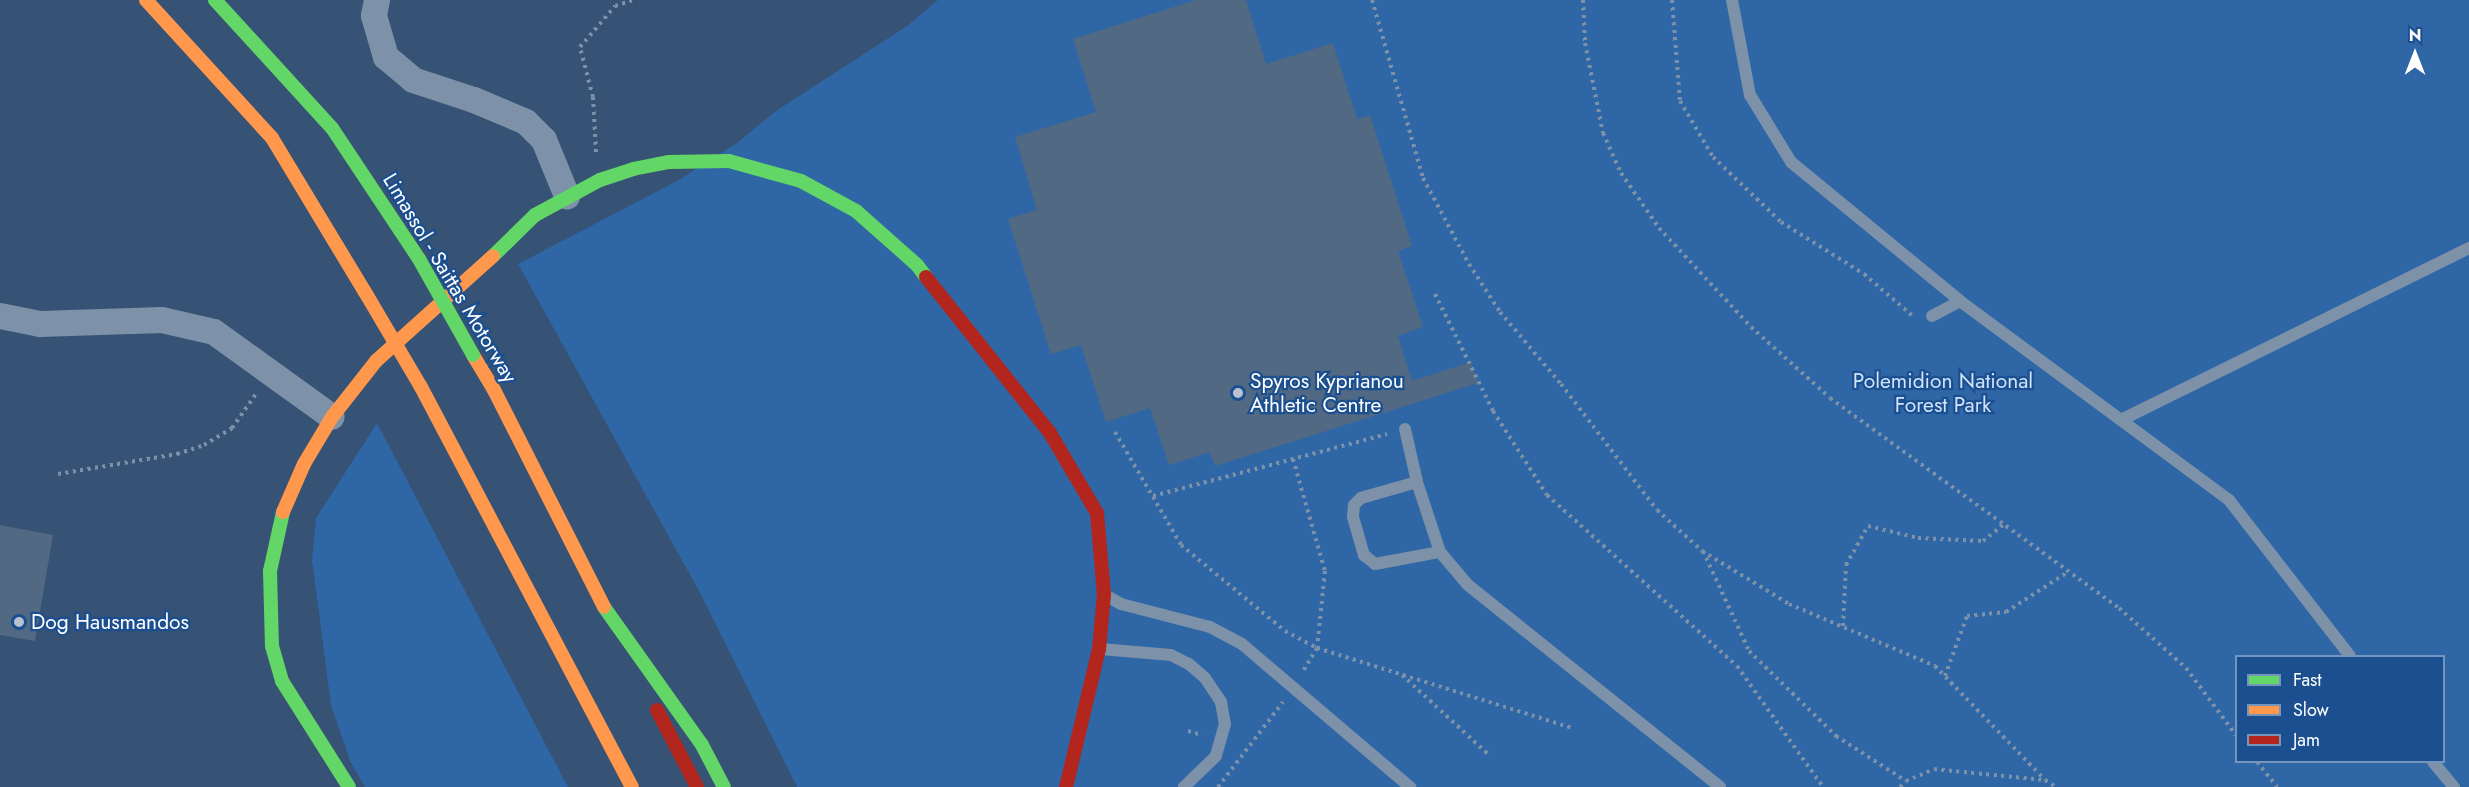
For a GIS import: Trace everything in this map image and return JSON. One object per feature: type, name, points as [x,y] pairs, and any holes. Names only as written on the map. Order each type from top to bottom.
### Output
[{"type":"main road","points":[[146,0],[272,138],[422,387],[630,787]]},
{"type":"main road","name":"Limassol - Saittas Motorway","points":[[215,0],[332,128],[419,259],[494,390],[604,607]]},
{"type":"main road","points":[[349,787],[282,681],[272,646],[269,606],[270,571],[285,502],[332,417],[376,361],[468,280],[536,215],[600,180],[669,162],[729,161],[801,181],[856,211],[917,265],[1050,433],[1097,513],[1104,594],[1099,649],[1066,787]]},
{"type":"main road","points":[[604,607],[697,787]]},
{"type":"main road","points":[[604,607],[702,745],[724,787]]},
{"type":"street","points":[[377,0],[374,16],[386,57],[413,80],[474,100],[526,122],[544,140],[567,196]]},
{"type":"street","points":[[0,316],[40,324],[162,320],[214,332],[332,417]]},
{"type":"lane","points":[[1732,0],[1750,95],[1791,162],[1960,301],[2229,500],[2348,655]]},
{"type":"lane","points":[[2121,420],[2469,248]]},
{"type":"lane","points":[[1932,316],[1960,301]]},
{"type":"lane","points":[[1405,429],[1417,482],[1440,552],[1468,585],[1720,787]]},
{"type":"lane","points":[[1417,482],[1361,498],[1354,505],[1353,517],[1364,555],[1375,564],[1440,552]]},
{"type":"lane","points":[[1104,594],[1121,604],[1210,627],[1242,644],[1410,787]]},
{"type":"lane","points":[[1099,649],[1171,655],[1190,664],[1205,678],[1221,702],[1225,724],[1216,756],[1184,787]]},
{"type":"lane","points":[[2434,763],[2454,787]]},
{"type":"path","points":[[600,180],[595,145],[593,97],[580,47],[615,6],[633,0]]},
{"type":"path","points":[[1372,0],[1423,178],[1469,264],[1500,312],[1561,384],[1657,510],[1702,551],[1789,604],[1935,666],[2044,780],[2056,787]]},
{"type":"path","points":[[1583,0],[1585,43],[1603,133],[1622,173],[1659,228],[1751,327],[1830,398],[2120,608],[2186,668],[2235,734]]},
{"type":"path","points":[[1672,0],[1680,101],[1713,157],[1781,222],[1864,274],[1919,322],[1932,316]]},
{"type":"path","points":[[1435,294],[1493,411],[1547,495],[1737,666],[1823,787]]},
{"type":"path","points":[[58,474],[177,454],[204,445],[232,428],[252,402],[267,372]]},
{"type":"path","points":[[1153,496],[1405,429]]},
{"type":"path","points":[[1115,432],[1181,545],[1285,631],[1317,648],[1572,728]]},
{"type":"path","points":[[1218,787],[1248,751],[1294,687],[1317,648],[1325,571],[1293,459]]},
{"type":"path","points":[[1844,626],[1846,565],[1868,526],[1918,538],[1983,541],[2003,525]]},
{"type":"path","points":[[1702,551],[1749,651],[1836,736],[1906,781]]},
{"type":"path","points":[[1945,676],[1967,616],[2006,612],[2068,572]]},
{"type":"path","points":[[1401,674],[1490,756]]},
{"type":"path","points":[[2258,763],[2277,787]]},
{"type":"path","points":[[1900,787],[1906,781],[1934,769],[2044,780]]},
{"type":"green space","name":"Polemidion National Forest Park","points":[[938,0],[2469,0],[2469,787],[797,787],[699,591],[518,264],[677,181],[737,143],[776,111],[907,26]]},
{"type":"green space","points":[[377,423],[568,787],[365,787],[350,761],[331,705],[312,560],[316,518]]},
{"type":"building","points":[[1196,0],[1246,0],[1266,64],[1333,43],[1357,119],[1370,115],[1412,246],[1398,251],[1423,327],[1398,336],[1412,381],[1471,362],[1478,383],[1215,466],[1210,452],[1169,465],[1150,408],[1106,422],[1081,345],[1051,354],[1008,219],[1037,210],[1015,137],[1096,112],[1073,39]]},
{"type":"building","points":[[0,525],[53,535],[35,641],[0,635]]},
{"type":"traffic: fast","points":[[215,0],[332,128],[419,259]]},
{"type":"traffic: fast","points":[[493,256],[535,215],[600,180],[633,169],[669,162],[729,161],[801,181],[856,211],[917,265],[926,277]]},
{"type":"traffic: fast","points":[[419,259],[473,355]]},
{"type":"traffic: fast","points":[[283,512],[270,571],[272,646],[282,681],[349,787]]},
{"type":"traffic: fast","points":[[604,607],[702,745],[724,787]]},
{"type":"traffic: slow","points":[[146,0],[272,138],[365,292]]},
{"type":"traffic: slow","points":[[283,512],[304,464],[332,417],[376,361],[493,256]]},
{"type":"traffic: slow","points":[[365,292],[421,387]]},
{"type":"traffic: slow","points":[[473,355],[494,390],[604,607]]},
{"type":"traffic: slow","points":[[421,387],[632,787]]},
{"type":"traffic: jam","points":[[926,277],[1050,433],[1097,513],[1104,594],[1099,649],[1066,787]]},
{"type":"traffic: jam","points":[[657,710],[697,787]]},
{"type":"place","name":"Spyros Kyprianou Athletic Centre","points":[[1238,393]]},
{"type":"place","name":"Dog Hausmandos","points":[[19,622]]}]
